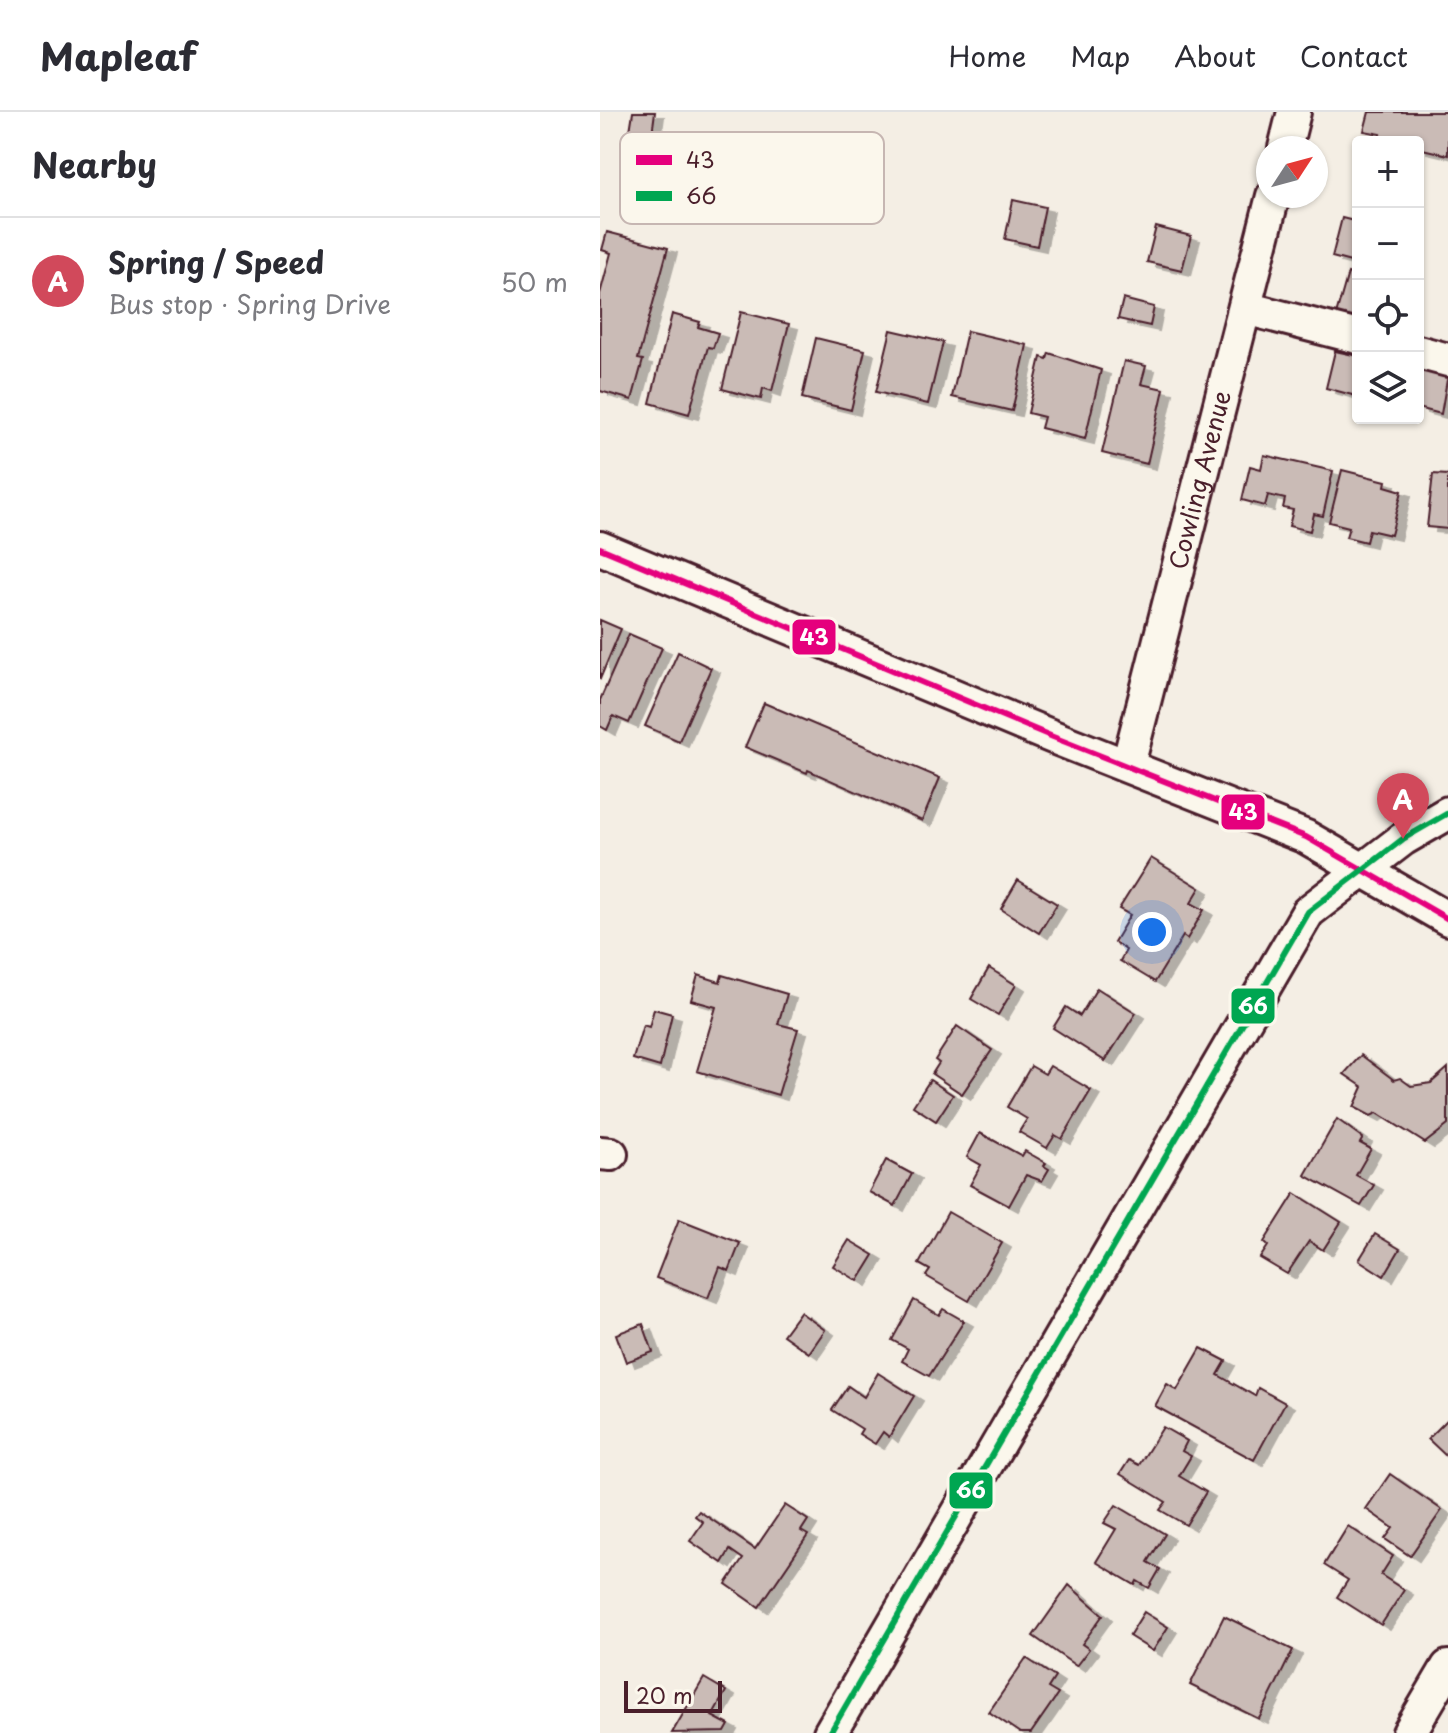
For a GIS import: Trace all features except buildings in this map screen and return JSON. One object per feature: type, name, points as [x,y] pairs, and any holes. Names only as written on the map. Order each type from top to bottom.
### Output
[{"type":"street","points":[[1288,136],[1294,112]]},
{"type":"street","name":"Cowling Avenue","points":[[1128,765],[1270,208]]},
{"type":"street","points":[[1245,308],[1352,335]]},
{"type":"street","points":[[1424,354],[1448,360]]},
{"type":"street","points":[[600,548],[1053,737],[1306,837],[1448,919]]},
{"type":"street","points":[[830,1733],[1308,912],[1439,815],[1448,813]]},
{"type":"street","points":[[1409,1733],[1448,1667]]},
{"type":"transit line","name":"43","points":[[600,548],[1053,737],[1306,837],[1448,919]]},
{"type":"transit line","name":"66","points":[[830,1733],[1308,912],[1403,839],[1448,813]]},
{"type":"place","name":"Spring / Speed","points":[[1403,839]]}]
